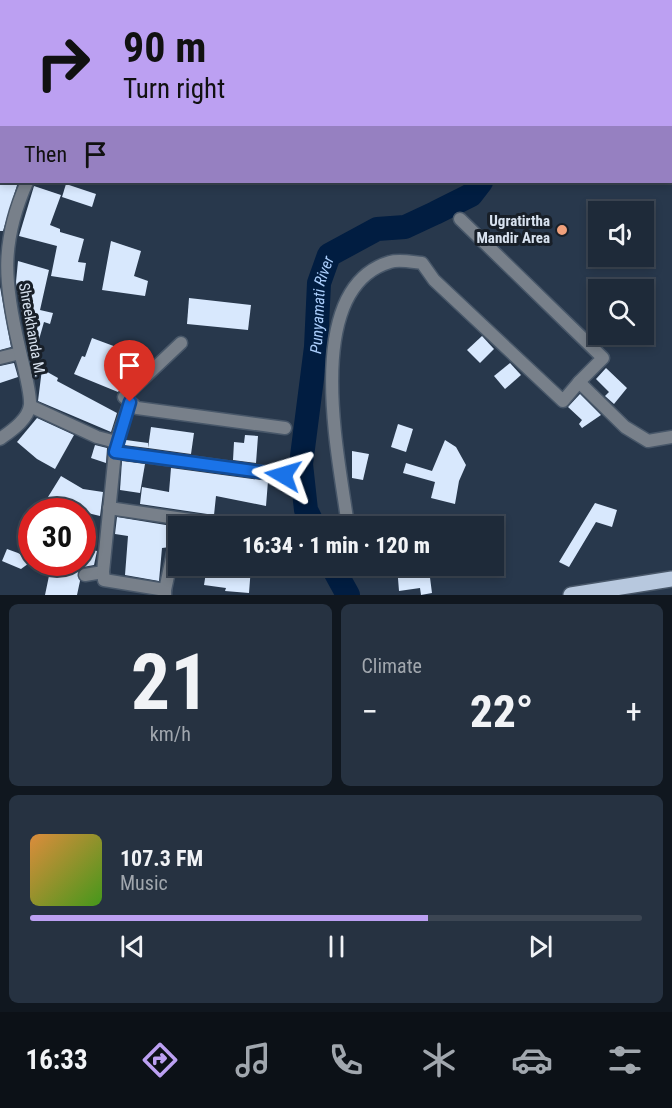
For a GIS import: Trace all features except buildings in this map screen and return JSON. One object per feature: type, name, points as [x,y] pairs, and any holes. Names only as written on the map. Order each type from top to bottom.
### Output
[{"type":"main road","points":[[571,595],[672,579]]},
{"type":"street","name":"Shreekhanda M.","points":[[27,183],[4,234],[7,268],[5,312],[20,353],[30,406]]},
{"type":"street","points":[[347,516],[332,418],[336,333],[337,322],[350,293],[368,274],[390,262],[422,263],[434,279],[563,401],[603,358],[460,219]]},
{"type":"street","points":[[181,343],[124,398],[137,408],[285,428]]},
{"type":"street","points":[[0,358],[20,353]]},
{"type":"street","points":[[579,382],[625,428],[648,441],[672,437]]},
{"type":"street","points":[[130,402],[116,447],[104,580],[165,592],[168,576]]},
{"type":"street","points":[[0,439],[21,422],[30,406],[116,447],[283,475]]},
{"type":"street","points":[[109,508],[168,517]]},
{"type":"street","points":[[96,574],[104,573]]},
{"type":"waterway","name":"Punyamati River","points":[[309,516],[306,510],[301,464],[316,347],[319,283],[329,255],[377,229],[405,227],[435,213],[471,195],[480,183]]},
{"type":"waterway","name":"Punyamati River","points":[[338,576],[348,595]]},
{"type":"place","name":"Ugratirtha Mandir Area","points":[[562,230]]},
{"type":"route","points":[[130,402],[116,442],[115,452],[167,461],[283,475]]}]
